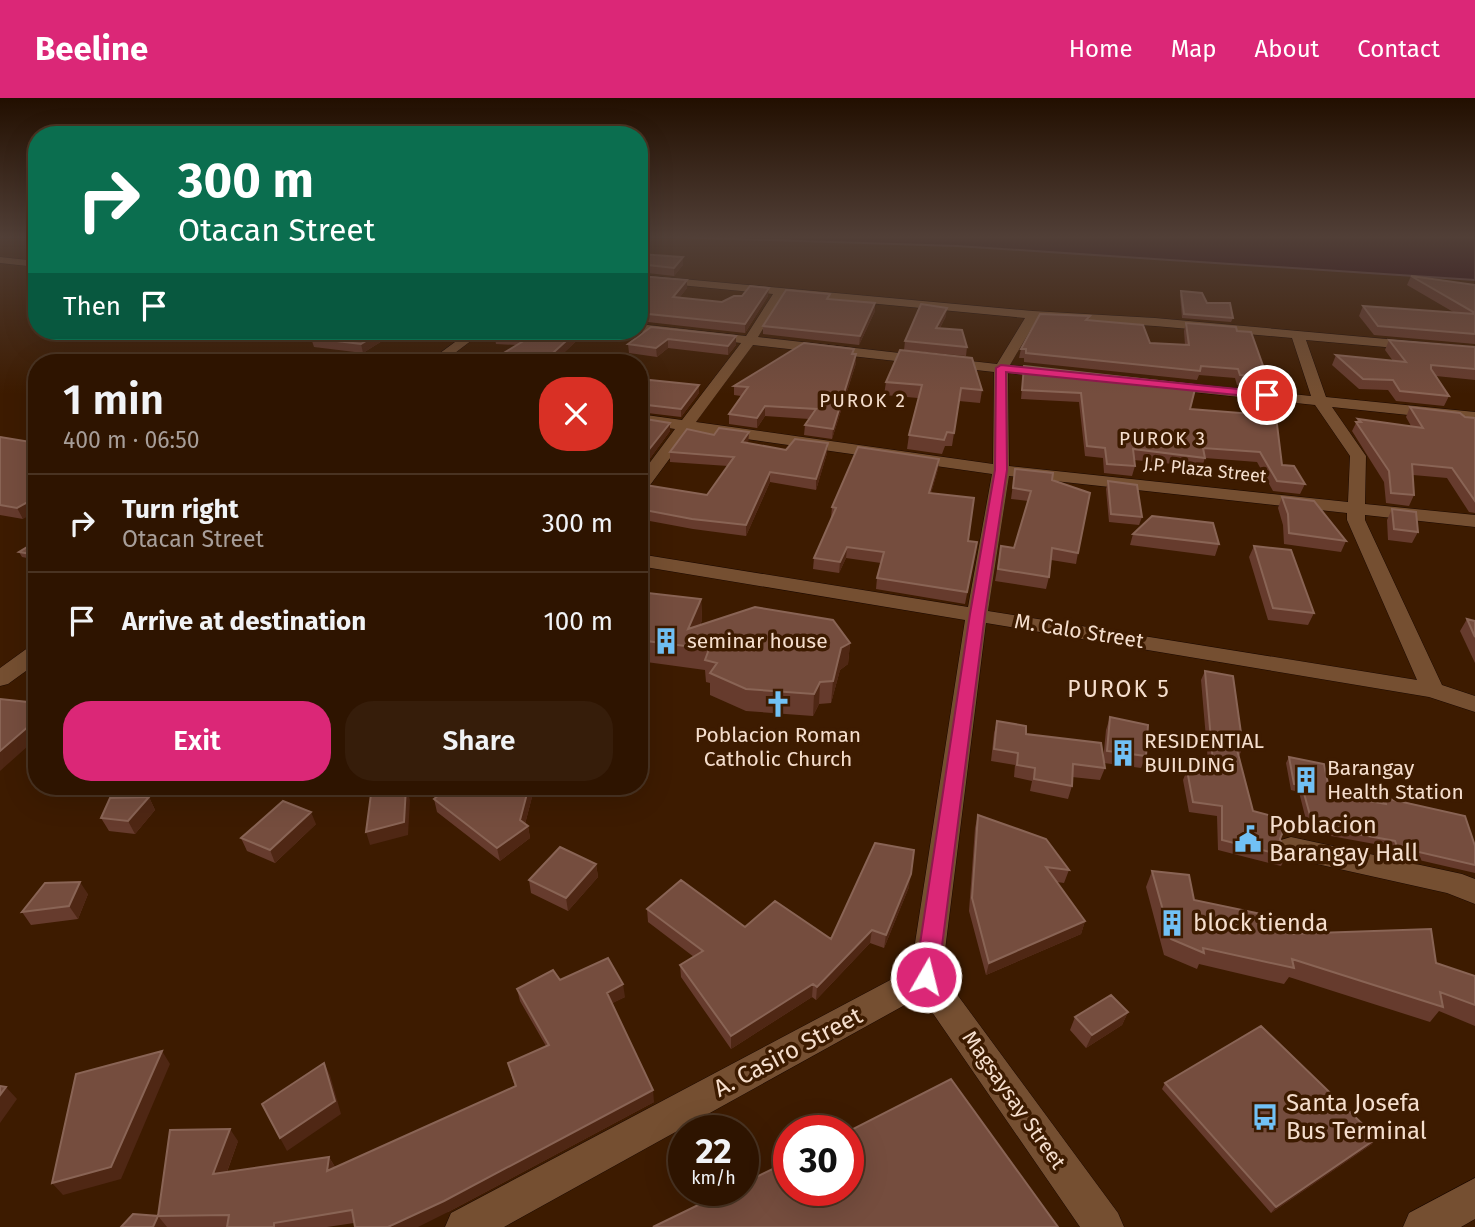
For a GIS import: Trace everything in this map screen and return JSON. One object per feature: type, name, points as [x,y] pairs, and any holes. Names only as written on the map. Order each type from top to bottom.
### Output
[{"type":"street","points":[[765,289],[1033,315],[1155,322],[1475,351]]},
{"type":"street","points":[[648,476],[750,340],[781,290]]},
{"type":"street","points":[[926,977],[977,614],[1001,470],[1001,368],[1033,315]]},
{"type":"street","points":[[648,329],[1070,375]]},
{"type":"street","points":[[1298,336],[1321,401],[1357,456],[1356,520],[1433,690]]},
{"type":"street","points":[[446,354],[466,340]]},
{"type":"street","points":[[1154,384],[1475,417]]},
{"type":"street","name":"J.P. Plaza Street","points":[[648,420],[1001,470],[1356,506],[1475,521]]},
{"type":"street","name":"M. Calo Street","points":[[648,561],[1433,690],[1475,704]]},
{"type":"street","points":[[0,679],[28,659]]},
{"type":"street","points":[[1291,848],[1452,883],[1475,892]]},
{"type":"street","name":"A. Casiro Street","points":[[465,1227],[926,977]]},
{"type":"street","name":"Magsaysay Street","points":[[926,977],[1104,1227]]},
{"type":"street","points":[[1423,1227],[1475,1197]]},
{"type":"building","points":[[648,289],[680,289],[673,297],[722,302],[734,296],[742,296],[748,289],[769,289],[745,324],[648,314]]},
{"type":"building","points":[[1433,289],[1475,289],[1475,313]]},
{"type":"building","points":[[786,290],[830,294],[827,299],[875,303],[860,336],[763,326]]},
{"type":"building","points":[[1181,291],[1202,293],[1207,303],[1230,303],[1233,318],[1184,314]]},
{"type":"building","points":[[921,304],[947,308],[936,328],[962,330],[967,347],[905,341]]},
{"type":"building","points":[[1363,306],[1475,314],[1475,334],[1378,326]]},
{"type":"building","points":[[1040,314],[1090,316],[1086,320],[1143,325],[1150,343],[1189,345],[1186,323],[1236,327],[1237,331],[1251,332],[1267,377],[1240,375],[1238,369],[1201,366],[1200,371],[1026,353],[1026,349],[1021,349]]},
{"type":"building","points":[[651,327],[736,336],[728,346],[668,339],[656,348],[628,344],[633,340],[648,340],[648,329]]},
{"type":"building","points":[[328,340],[367,340],[361,344]]},
{"type":"building","points":[[525,340],[567,340],[552,354],[502,354]]},
{"type":"building","points":[[1389,340],[1475,347],[1475,369],[1431,365],[1449,396],[1400,391],[1393,380],[1363,379],[1336,355],[1406,362]]},
{"type":"building","points":[[804,343],[854,349],[852,354],[856,354],[833,429],[805,425],[816,409],[765,406],[757,418],[729,414],[748,387],[734,386]]},
{"type":"building","points":[[900,350],[972,358],[982,390],[961,388],[954,433],[947,432],[944,440],[909,435],[922,385],[886,382]]},
{"type":"building","points":[[1024,366],[1196,385],[1190,409],[1253,414],[1250,404],[1275,408],[1282,465],[1294,466],[1305,484],[1277,481],[1260,452],[1203,448],[1205,458],[1133,449],[1135,466],[1107,464],[1105,448],[1087,446],[1081,393],[1022,390]]},
{"type":"building","points":[[650,380],[699,385],[681,409],[648,405]]},
{"type":"building","points":[[1410,407],[1460,413],[1465,417],[1475,418],[1475,501],[1452,468],[1412,464],[1414,495],[1391,493],[1389,471],[1356,422],[1361,422],[1358,419],[1423,428]]},
{"type":"building","points":[[648,419],[670,423],[648,451]]},
{"type":"building","points":[[719,428],[749,432],[742,442],[786,450],[795,439],[828,443],[816,479],[770,472],[746,525],[648,511],[648,485],[707,495],[734,457],[670,452],[687,429],[714,435]]},
{"type":"building","points":[[0,437],[28,442],[28,502],[17,508],[0,505]]},
{"type":"building","points":[[858,447],[939,459],[929,493],[974,498],[968,541],[977,542],[967,592],[877,578],[884,552],[847,547],[840,562],[814,558]]},
{"type":"building","points":[[1015,469],[1053,473],[1052,480],[1090,493],[1078,553],[1052,548],[1049,577],[998,569],[1001,546],[1014,548],[1031,491],[1013,488]]},
{"type":"building","points":[[1108,481],[1137,485],[1142,517],[1111,514]]},
{"type":"building","points":[[1282,497],[1314,501],[1346,541],[1289,533],[1288,514]]},
{"type":"building","points":[[1392,509],[1416,512],[1418,532],[1394,529]]},
{"type":"building","points":[[1152,516],[1213,523],[1219,544],[1133,534]]},
{"type":"building","points":[[28,546],[28,554],[19,552]]},
{"type":"building","points":[[1254,546],[1291,550],[1314,613],[1273,608]]},
{"type":"building","points":[[648,593],[701,599],[688,629],[755,607],[833,620],[850,643],[841,648],[833,681],[820,682],[814,694],[746,689],[710,673],[717,663],[705,660],[709,649],[648,641]]},
{"type":"building","points":[[1467,619],[1475,621],[1475,637]]},
{"type":"building","points":[[1205,671],[1233,676],[1243,747],[1236,746],[1253,811],[1283,819],[1284,829],[1280,839],[1286,856],[1222,840],[1222,806],[1193,802],[1187,770],[1214,774]]},
{"type":"building","points":[[0,699],[28,702],[28,727],[0,751]]},
{"type":"building","points":[[1110,717],[1148,725],[1146,756],[1107,751]]},
{"type":"building","points":[[997,721],[1026,726],[1026,734],[1101,743],[1105,768],[1073,764],[1072,786],[1034,779],[1035,768],[1017,765],[1018,753],[994,749]]},
{"type":"building","points":[[1289,757],[1324,764],[1330,794],[1386,804],[1385,798],[1465,816],[1475,846],[1475,865],[1397,847],[1395,841],[1313,826],[1302,786],[1294,784]]},
{"type":"building","points":[[371,795],[406,795],[404,822],[366,832]]},
{"type":"building","points":[[439,795],[527,795],[520,820],[528,826],[497,848],[434,799]]},
{"type":"building","points":[[149,797],[128,821],[101,818],[110,798]]},
{"type":"building","points":[[283,801],[311,812],[270,850],[241,838]]},
{"type":"building","points":[[978,815],[1046,839],[1069,870],[1046,867],[1085,921],[989,963],[972,898]]},
{"type":"building","points":[[875,843],[914,850],[911,874],[886,935],[872,930],[817,987],[813,984],[731,1036],[680,965],[703,951],[647,909],[681,880],[745,927],[775,901],[831,939]]},
{"type":"building","points":[[560,847],[596,864],[566,898],[529,880]]},
{"type":"building","points":[[1152,871],[1189,875],[1194,900],[1285,919],[1288,934],[1431,929],[1436,963],[1475,976],[1475,1005],[1440,992],[1443,1007],[1292,959],[1294,968],[1203,948],[1204,953],[1171,939]]},
{"type":"building","points":[[80,882],[69,906],[22,912],[45,883]]},
{"type":"building","points":[[608,958],[623,984],[607,993],[653,1090],[444,1201],[388,1227],[355,1227],[352,1210],[274,1223],[274,1227],[227,1227],[229,1215],[158,1216],[170,1130],[230,1129],[213,1174],[329,1157],[327,1171],[516,1086],[508,1063],[549,1045],[517,989],[553,970],[560,980]]},
{"type":"building","points":[[1111,995],[1128,1012],[1092,1035],[1075,1017]]},
{"type":"building","name":"Santa Josefa Bus Terminal","points":[[1261,1026],[1377,1138],[1276,1207],[1165,1083]]},
{"type":"building","points":[[162,1051],[111,1167],[52,1183],[76,1074]]},
{"type":"building","points":[[324,1063],[335,1101],[280,1138],[262,1104]]},
{"type":"building","points":[[951,1079],[1058,1227],[653,1227],[696,1206],[759,1206],[759,1176],[773,1169],[773,1206],[864,1206],[864,1123]]},
{"type":"building","points":[[133,1214],[158,1216],[153,1227],[121,1227]]},
{"type":"place","name":"seminar house","points":[[666,641]]},
{"type":"place","name":"Poblacion Roman Catholic Church","points":[[778,704]]},
{"type":"place","name":"RESIDENTIAL BUILDING","points":[[1123,753]]},
{"type":"place","name":"Barangay Health Station","points":[[1306,780]]},
{"type":"place","name":"Poblacion Barangay Hall","points":[[1248,839]]},
{"type":"place","name":"block tienda","points":[[1172,923]]},
{"type":"place","name":"Santa Josefa Bus Terminal","points":[[1265,1117]]},
{"type":"district","name":"PUROK 2","points":[[863,400]]},
{"type":"district","name":"PUROK 3","points":[[1163,438]]},
{"type":"district","name":"PUROK 5","points":[[1119,689]]},
{"type":"route","points":[[926,977],[977,614],[1001,470],[1001,368],[1267,395]]}]
